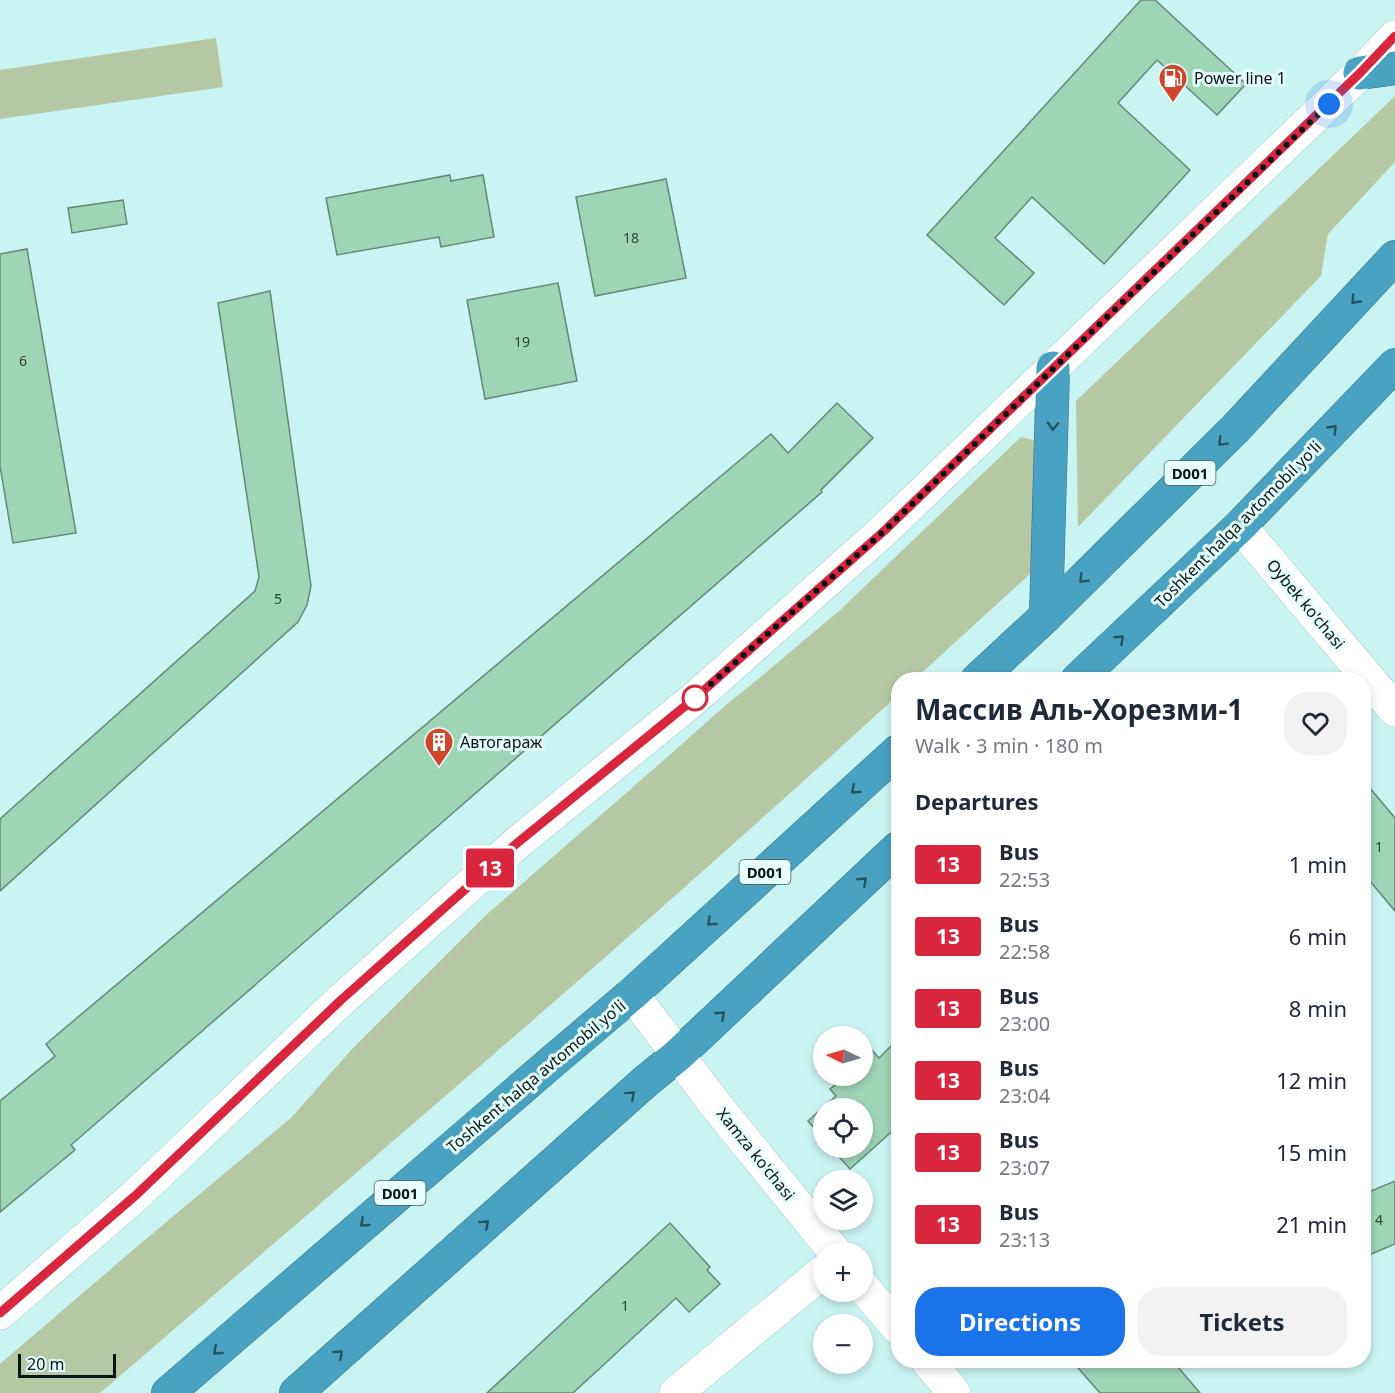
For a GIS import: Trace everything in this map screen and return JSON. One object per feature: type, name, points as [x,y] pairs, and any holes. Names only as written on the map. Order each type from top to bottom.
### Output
[{"type":"highway","points":[[1360,73],[1395,68]]},
{"type":"highway","name":"D001","points":[[986,672],[1046,616],[1235,429],[1395,257]]},
{"type":"highway","name":"Toshkent halqa avtomobil yo'li","points":[[1085,672],[1240,526],[1395,365]]},
{"type":"highway","points":[[1046,616],[1053,368]]},
{"type":"highway","name":"Toshkent halqa avtomobil yo'li","points":[[168,1393],[632,994],[891,757]]},
{"type":"highway","points":[[296,1393],[678,1055],[891,855]]},
{"type":"street","points":[[0,1313],[136,1195],[341,1000],[507,851],[695,698],[884,531],[1360,73],[1395,36]]},
{"type":"street","name":"Oybek ko'chasi","points":[[1240,526],[1363,672]]},
{"type":"street","name":"Oybek ko'chasi","points":[[1371,682],[1395,710]]},
{"type":"street","name":"Xamza ko'chasi","points":[[632,994],[827,1242]]},
{"type":"street","points":[[676,1393],[813,1280]]},
{"type":"street","points":[[873,1299],[891,1320]]},
{"type":"street","points":[[934,1368],[954,1393]]},
{"type":"green space","points":[[216,38],[223,87],[0,119],[0,70]]},
{"type":"green space","points":[[1395,96],[1395,162],[1328,234],[1321,276],[1078,527],[1076,401]]},
{"type":"green space","points":[[1021,437],[1038,441],[1032,572],[923,672],[891,672],[891,701],[502,1047],[100,1393],[0,1393],[0,1364],[292,1117],[352,1049],[485,916],[726,705],[839,611]]},
{"type":"building","points":[[1141,0],[1155,0],[1246,84],[1217,115],[1157,60],[1118,103],[1190,170],[1104,264],[1032,197],[995,238],[1034,273],[1004,305],[927,235]]},
{"type":"building","points":[[450,175],[451,181],[483,175],[494,237],[441,247],[439,237],[337,255],[326,198]]},
{"type":"building","points":[[666,179],[686,278],[595,296],[576,197]]},
{"type":"building","points":[[123,200],[127,224],[72,233],[68,208]]},
{"type":"building","points":[[27,249],[76,533],[13,543],[0,466],[0,254]]},
{"type":"building","points":[[558,283],[577,381],[485,399],[467,300]]},
{"type":"building","points":[[270,291],[311,586],[307,605],[298,622],[0,891],[0,819],[255,591],[259,577],[218,303]]},
{"type":"building","name":"Автогараж","points":[[837,403],[873,438],[821,490],[822,492],[71,1145],[75,1150],[0,1212],[0,1101],[55,1056],[46,1044],[771,434],[788,453]]},
{"type":"building","points":[[1371,789],[1395,818],[1395,911],[1371,882]]},
{"type":"building","points":[[891,1046],[891,1132],[873,1148],[873,1098],[834,1098],[836,1096],[830,1089],[834,1086],[873,1086],[873,1051],[879,1058]]},
{"type":"building","points":[[813,1117],[813,1127],[808,1121]]},
{"type":"building","points":[[840,1158],[862,1158],[850,1169]]},
{"type":"building","points":[[1395,1181],[1395,1244],[1371,1254],[1371,1191]]},
{"type":"building","points":[[670,1223],[710,1267],[707,1270],[720,1284],[689,1312],[676,1298],[573,1393],[487,1393]]},
{"type":"building","points":[[1078,1368],[1179,1368],[1200,1393],[1100,1393]]},
{"type":"bus line","name":"13","points":[[0,1313],[136,1195],[341,1000],[516,844],[695,698],[884,531],[1360,73],[1395,36]]},
{"type":"place","name":"Power line 1","points":[[1173,104]]},
{"type":"place","name":"Автогараж","points":[[439,768]]},
{"type":"route","points":[[695,698],[884,531],[1329,104]]}]
